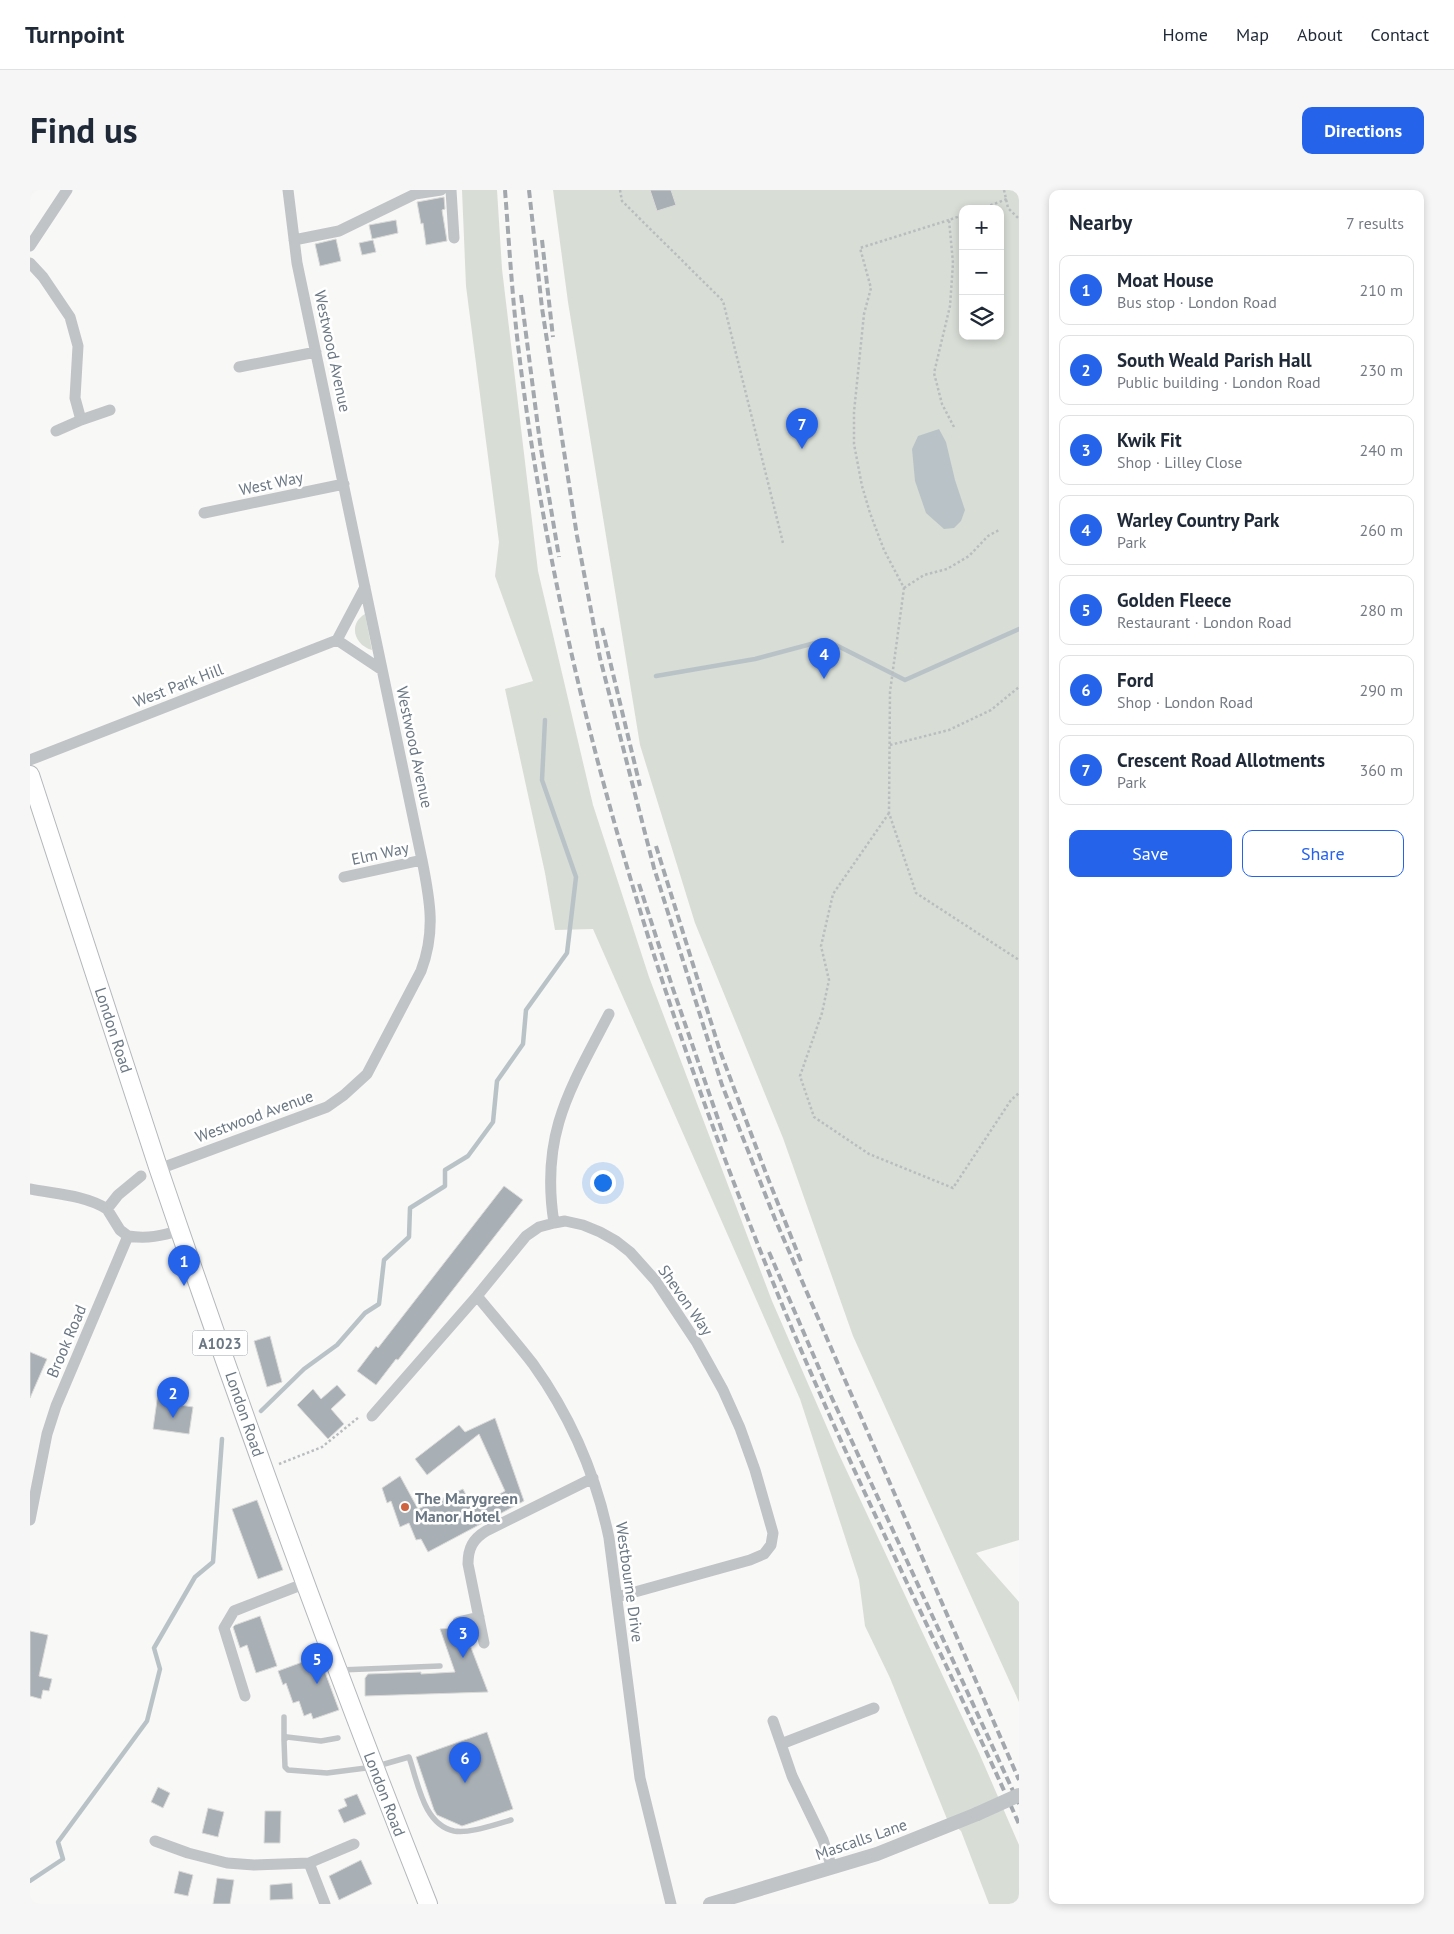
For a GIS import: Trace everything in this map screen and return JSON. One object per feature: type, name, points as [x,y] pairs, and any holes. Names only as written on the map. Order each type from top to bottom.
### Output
[{"type":"main road","name":"London Road","points":[[30,775],[159,1169],[264,1469],[374,1767],[428,1904]]},
{"type":"street","points":[[30,246],[67,190]]},
{"type":"street","name":"Westwood Avenue","points":[[159,1169],[327,1107],[344,1095],[367,1074],[417,978],[427,956],[430,938],[431,918],[422,860],[316,352],[294,240],[288,190]]},
{"type":"street","points":[[294,240],[339,231],[415,194],[441,190]]},
{"type":"street","points":[[451,190],[454,238]]},
{"type":"street","points":[[30,263],[43,277],[70,317],[78,346],[75,398],[81,420]]},
{"type":"street","points":[[239,367],[316,352]]},
{"type":"street","points":[[56,431],[110,410]]},
{"type":"street","name":"West Way","points":[[204,514],[344,484]]},
{"type":"street","points":[[365,587],[337,640],[382,670]]},
{"type":"street","name":"West Park Hill","points":[[30,760],[337,640]]},
{"type":"street","name":"Elm Way","points":[[344,877],[422,860]]},
{"type":"street","points":[[554,1223],[549,1186],[554,1137],[571,1086],[609,1014]]},
{"type":"street","points":[[107,1209],[118,1196],[141,1176]]},
{"type":"street","points":[[30,1189],[88,1200],[98,1204],[107,1209],[120,1230],[128,1236],[143,1239],[162,1236],[180,1230]]},
{"type":"street","name":"Shevon Way","points":[[372,1416],[477,1296],[526,1236],[539,1227],[565,1221],[583,1224],[600,1232],[630,1252],[656,1281],[697,1343],[723,1390],[740,1428],[755,1470],[773,1533],[771,1545],[764,1554],[750,1560],[618,1597]]},
{"type":"street","name":"Brook Road","points":[[30,1520],[33,1491],[56,1406],[128,1236]]},
{"type":"street","name":"Westbourne Drive","points":[[477,1296],[532,1364],[557,1401],[578,1440],[603,1507],[610,1538],[640,1778],[671,1904]]},
{"type":"street","points":[[484,1643],[468,1564],[468,1555],[474,1540],[486,1532],[593,1478]]},
{"type":"street","points":[[246,1696],[224,1628],[234,1611],[306,1583]]},
{"type":"street","points":[[458,1622],[479,1617]]},
{"type":"street","points":[[781,1744],[874,1708]]},
{"type":"street","points":[[773,1721],[792,1776],[823,1840],[832,1868]]},
{"type":"street","name":"Mascalls Lane","points":[[710,1904],[832,1868],[901,1845],[1019,1795]]},
{"type":"street","points":[[155,1841],[188,1853],[254,1866],[308,1864],[354,1844]]},
{"type":"street","points":[[308,1864],[325,1904]]},
{"type":"lane","points":[[338,1670],[440,1666]]},
{"type":"lane","points":[[284,1717],[285,1767],[288,1770],[327,1773],[374,1767],[409,1757],[428,1812],[439,1824],[454,1831],[469,1830],[511,1820]]},
{"type":"lane","points":[[284,1740],[287,1737],[321,1741],[338,1738]]},
{"type":"path","points":[[620,190],[622,200],[722,301],[783,543]]},
{"type":"path","points":[[1004,190],[1008,208],[1019,219]]},
{"type":"path","points":[[991,205],[1007,199]]},
{"type":"path","points":[[959,216],[860,248],[871,288],[864,314],[854,412],[854,444],[862,486],[870,513],[884,550],[904,588],[890,692],[889,813],[916,893],[1019,960]]},
{"type":"path","points":[[949,220],[952,263],[950,306],[934,373],[942,404],[954,427]]},
{"type":"path","points":[[904,588],[924,575],[948,569],[969,556],[988,536],[999,530]]},
{"type":"path","points":[[890,745],[949,730],[992,710],[1019,687]]},
{"type":"path","points":[[889,813],[833,894],[820,946],[829,980],[822,1013],[800,1076],[814,1117],[869,1154],[953,1188],[1011,1100],[1019,1092]]},
{"type":"path","points":[[264,1469],[322,1447],[365,1411],[372,1416]]},
{"type":"shaded area","points":[[462,190],[497,190],[502,269],[538,571],[593,805],[649,977],[772,1301],[836,1448],[979,1753],[1019,1845],[1019,1904],[989,1904],[961,1831],[947,1819],[890,1678],[865,1626],[859,1580],[800,1399],[593,929],[555,930],[545,873],[505,689],[533,681],[495,576],[499,542],[466,286]]},
{"type":"shaded area","points":[[553,190],[1019,190],[1019,1540],[976,1553],[1019,1602],[1019,1702],[853,1336],[783,1138],[695,923],[640,745],[568,302]]},
{"type":"shaded area","points":[[939,429],[946,442],[955,480],[965,510],[961,521],[954,528],[944,529],[926,513],[915,481],[912,449],[918,436]]},
{"type":"shaded area","points":[[365,614],[372,650],[361,644],[355,634],[356,623]]},
{"type":"building","points":[[650,190],[671,190],[676,205],[657,211]]},
{"type":"building","points":[[444,197],[445,209],[442,210],[447,241],[426,245],[423,223],[421,224],[417,202]]},
{"type":"building","points":[[396,220],[398,233],[372,239],[369,225]]},
{"type":"building","points":[[336,239],[341,261],[320,266],[315,244]]},
{"type":"building","points":[[373,240],[376,252],[362,255],[359,243]]},
{"type":"building","points":[[504,1186],[523,1200],[398,1360],[396,1359],[376,1385],[357,1371],[376,1346],[378,1348]]},
{"type":"building","points":[[270,1336],[282,1382],[267,1387],[254,1341]]},
{"type":"building","points":[[30,1352],[47,1359],[30,1398]]},
{"type":"building","points":[[337,1385],[346,1395],[331,1409],[344,1424],[328,1439],[297,1405],[313,1389],[321,1399]]},
{"type":"building","points":[[159,1386],[182,1389],[180,1405],[193,1407],[189,1434],[153,1429]]},
{"type":"building","points":[[495,1418],[524,1501],[428,1552],[421,1539],[416,1540],[409,1523],[400,1527],[391,1501],[387,1503],[382,1488],[400,1476],[418,1509],[463,1489],[473,1509],[505,1491],[479,1434],[427,1475],[415,1459],[459,1425],[465,1432]]},
{"type":"building","points":[[257,1500],[283,1570],[258,1579],[232,1509]]},
{"type":"building","points":[[260,1616],[277,1666],[256,1673],[247,1645],[240,1648],[233,1627]]},
{"type":"building","points":[[451,1628],[470,1645],[488,1692],[365,1696],[365,1678],[368,1674],[455,1672],[440,1629]]},
{"type":"building","points":[[30,1631],[48,1635],[39,1676],[52,1679],[49,1691],[43,1690],[41,1699],[30,1696]]},
{"type":"building","points":[[319,1656],[339,1710],[313,1719],[311,1713],[304,1716],[299,1701],[293,1703],[286,1683],[283,1685],[278,1671]]},
{"type":"building","points":[[487,1732],[513,1809],[462,1826],[437,1815],[416,1757]]},
{"type":"building","points":[[158,1787],[170,1793],[163,1808],[151,1802]]},
{"type":"building","points":[[357,1794],[366,1814],[344,1823],[338,1810],[347,1806],[344,1799]]},
{"type":"building","points":[[208,1808],[224,1812],[218,1837],[202,1833]]},
{"type":"building","points":[[265,1811],[281,1811],[280,1843],[264,1843]]},
{"type":"building","points":[[361,1860],[372,1884],[339,1900],[329,1876]]},
{"type":"building","points":[[179,1871],[193,1875],[188,1896],[174,1893]]},
{"type":"building","points":[[217,1878],[234,1880],[230,1904],[213,1904]]},
{"type":"building","points":[[292,1883],[293,1899],[270,1900],[270,1885]]},
{"type":"waterway","points":[[656,676],[755,659],[826,640],[905,680],[1019,629]]},
{"type":"waterway","points":[[261,1411],[304,1369],[337,1345],[365,1313],[379,1304],[384,1260],[409,1237],[410,1208],[445,1186],[445,1170],[468,1156],[493,1122],[497,1081],[523,1044],[526,1010],[567,953],[576,877],[542,780],[545,720]]},
{"type":"waterway","points":[[30,1881],[63,1859],[58,1842],[147,1721],[160,1669],[154,1648],[195,1577],[213,1562],[222,1439]]},
{"type":"railway","points":[[505,190],[518,345],[536,471],[559,595],[587,719],[656,963],[697,1083],[788,1319],[815,1383],[1019,1824]]},
{"type":"railway","points":[[529,190],[542,308],[577,536],[600,658],[654,868],[722,1085],[775,1219],[1019,1780]]},
{"type":"railway","points":[[542,240],[553,337]]},
{"type":"railway","points":[[521,295],[540,443],[559,557]]},
{"type":"railway","points":[[602,628],[640,786]]},
{"type":"railway","points":[[656,846],[720,1051],[802,1264]]},
{"type":"railway","points":[[639,884],[727,1145]]},
{"type":"railway","points":[[769,1252],[831,1396],[1019,1804]]},
{"type":"place","name":"Crescent Road Allotments","points":[[802,449]]},
{"type":"place","name":"Warley Country Park","points":[[824,679]]},
{"type":"place","name":"Moat House","points":[[184,1286]]},
{"type":"place","name":"South Weald Parish Hall","points":[[173,1418]]},
{"type":"place","name":"The Marygreen Manor Hotel","points":[[405,1507]]},
{"type":"place","name":"Kwik Fit","points":[[463,1658]]},
{"type":"place","name":"Golden Fleece","points":[[317,1684]]},
{"type":"place","name":"Ford","points":[[465,1783]]}]
